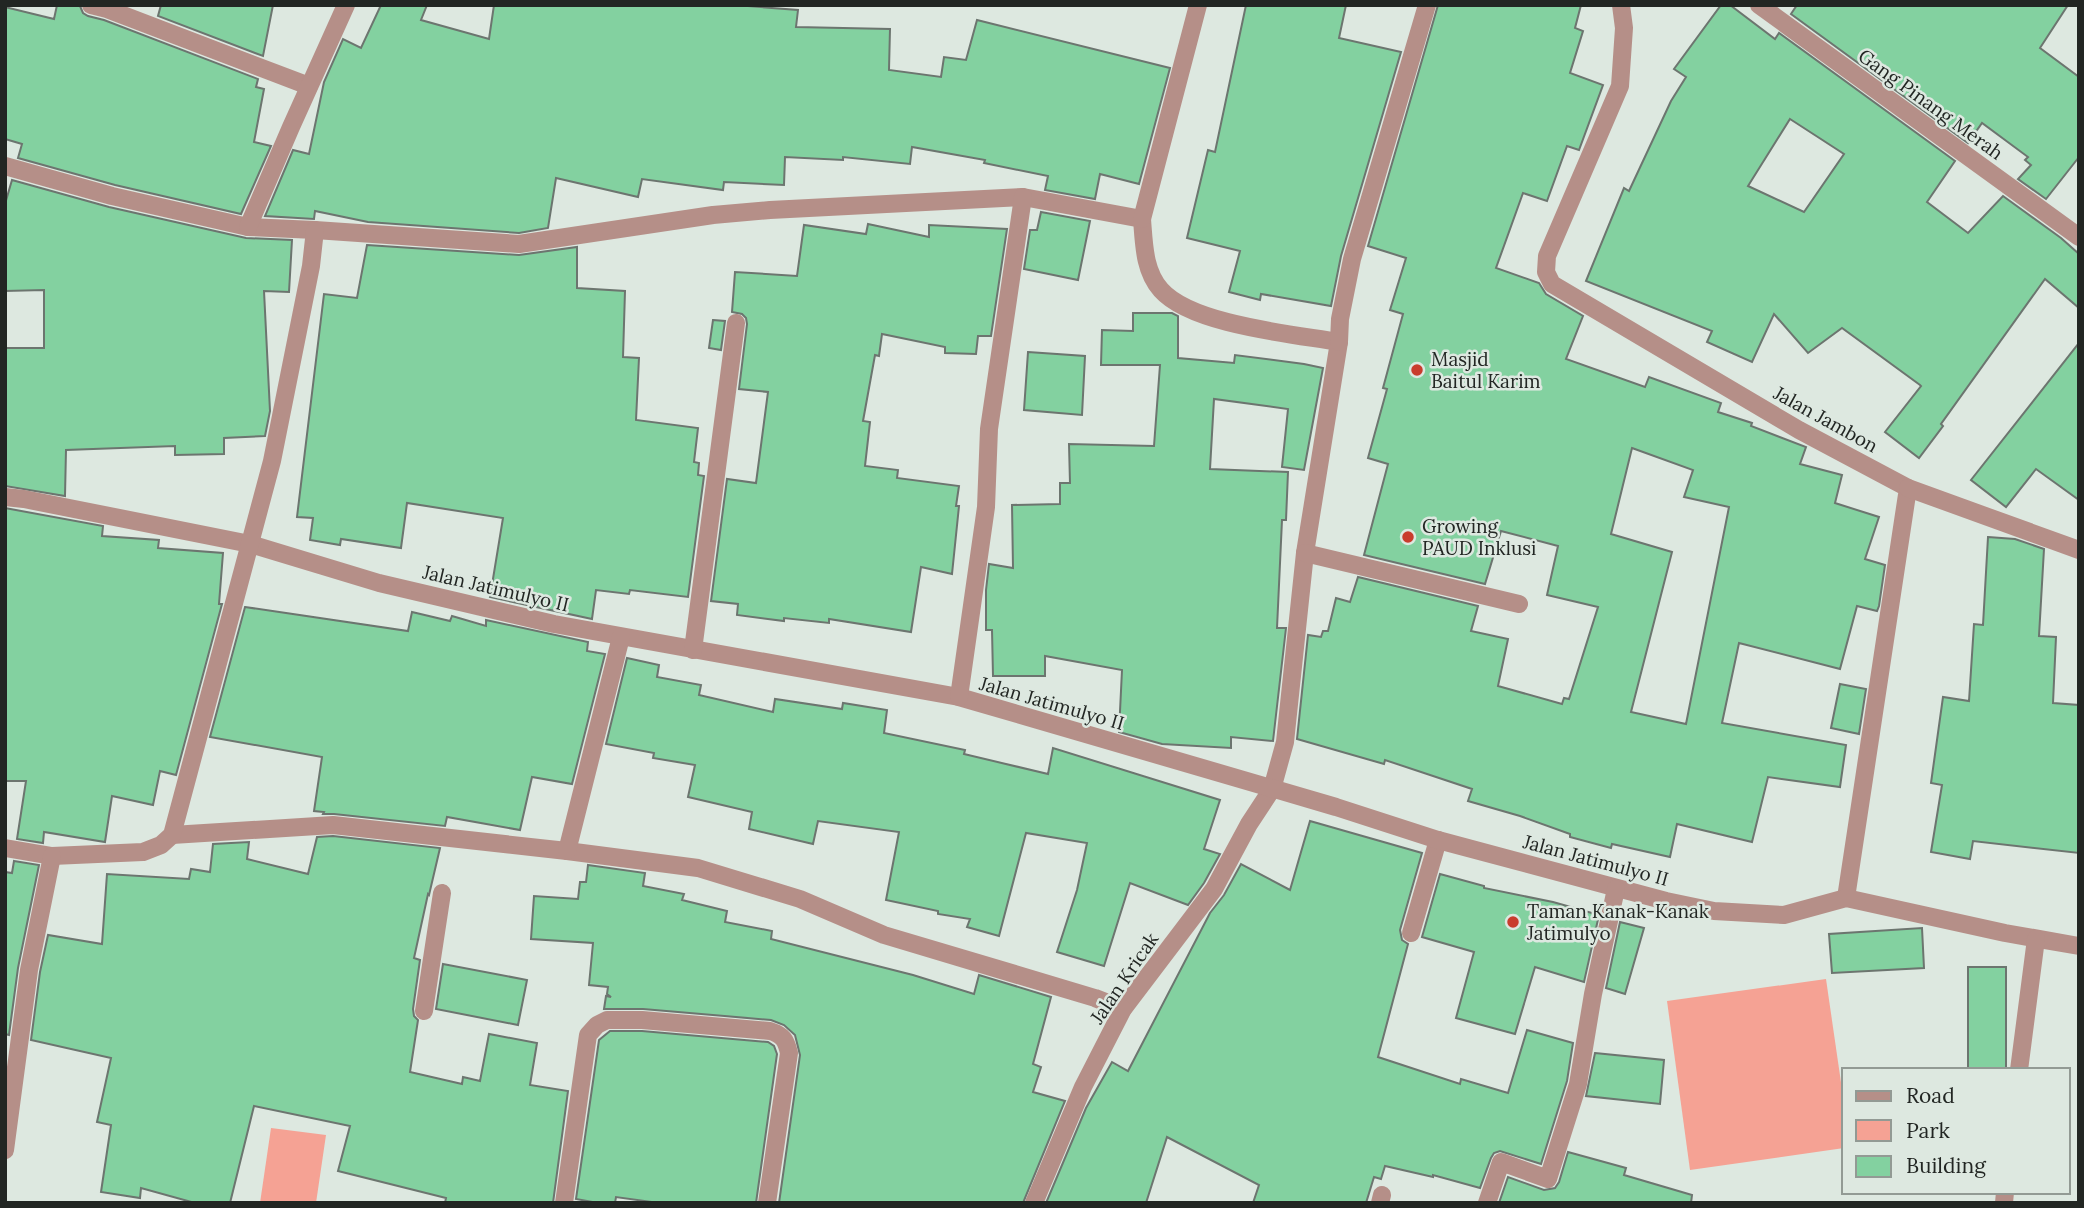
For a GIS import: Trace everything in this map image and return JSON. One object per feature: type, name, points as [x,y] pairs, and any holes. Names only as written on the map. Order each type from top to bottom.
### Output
[{"type":"street","points":[[248,227],[346,5]]},
{"type":"street","points":[[1198,5],[1142,219],[1145,260],[1160,289],[1179,304],[1219,320],[1339,342]]},
{"type":"street","name":"Jalan Kricak","points":[[1034,1203],[1083,1087],[1123,1009],[1214,889],[1249,824],[1272,789],[1285,742],[1305,553],[1339,342],[1340,318],[1352,259],[1427,5]]},
{"type":"street","name":"Gang Pinang Merah","points":[[1759,5],[2079,237]]},
{"type":"street","points":[[102,6],[309,86]]},
{"type":"street","name":"Jalan Jambon","points":[[1625,7],[1619,86],[1547,256],[1545,272],[1552,284],[1799,430],[1908,488]]},
{"type":"street","points":[[5,166],[112,196],[248,227],[519,244],[713,215],[1023,198],[1142,219]]},
{"type":"street","points":[[959,697],[986,507],[989,429],[1023,198]]},
{"type":"street","points":[[5,848],[52,856],[143,852],[161,845],[172,835],[272,461],[311,266],[315,230]]},
{"type":"street","points":[[693,650],[736,323]]},
{"type":"street","points":[[1846,898],[1908,488],[2079,551]]},
{"type":"street","name":"Jalan Jatimulyo II","points":[[5,497],[250,544],[379,583],[554,624],[959,697],[1438,840],[1616,889],[1714,911],[1784,915],[1846,898],[2079,946]]},
{"type":"street","points":[[1305,553],[1519,604]]},
{"type":"street","points":[[567,851],[621,637]]},
{"type":"street","points":[[172,835],[333,825],[451,842],[567,851],[698,868],[800,899],[884,934],[1095,998],[1123,1009]]},
{"type":"street","points":[[1411,933],[1438,840]]},
{"type":"street","points":[[5,1150],[29,970],[52,856]]},
{"type":"street","points":[[1488,1203],[1501,1162],[1548,1179],[1578,1084],[1593,993],[1616,889]]},
{"type":"street","points":[[424,1011],[442,893]]},
{"type":"street","points":[[2019,1068],[2036,939]]},
{"type":"street","points":[[564,1203],[588,1035],[597,1025],[607,1020],[642,1020],[770,1031],[786,1039],[789,1053],[767,1203]]},
{"type":"green space","points":[[1826,979],[1842,1089],[1842,1148],[1690,1170],[1667,1001]]},
{"type":"green space","points":[[271,1128],[326,1135],[316,1203],[260,1203]]},
{"type":"building","points":[[57,5],[80,6],[88,16],[258,79],[256,87],[264,89],[254,142],[271,146],[241,214],[115,185],[18,158],[22,144],[5,139],[5,7],[54,19]]},
{"type":"building","points":[[161,5],[273,5],[263,56],[158,16]]},
{"type":"building","points":[[381,5],[427,5],[421,20],[489,39],[494,5],[735,5],[798,10],[796,27],[890,29],[889,70],[941,77],[944,57],[966,60],[977,20],[1170,68],[1139,184],[1100,174],[1095,199],[1045,190],[1048,176],[984,163],[985,160],[912,147],[910,164],[843,157],[843,160],[785,157],[784,185],[724,182],[723,190],[642,179],[638,197],[556,178],[548,228],[519,233],[368,222],[315,211],[314,219],[265,216],[293,150],[309,154],[324,82],[343,39],[361,48]]},
{"type":"building","points":[[1246,5],[1346,5],[1339,38],[1401,52],[1341,256],[1331,306],[1261,294],[1260,300],[1229,292],[1240,251],[1187,238],[1208,150],[1215,152]]},
{"type":"building","points":[[1438,5],[1581,5],[1575,28],[1583,31],[1570,73],[1603,85],[1579,150],[1567,146],[1547,201],[1523,193],[1496,268],[1539,283],[1546,294],[1583,316],[1566,359],[1645,387],[1649,377],[1721,403],[1718,412],[1752,423],[1751,426],[1806,447],[1800,464],[1842,475],[1835,503],[1879,517],[1865,559],[1885,565],[1879,606],[1877,611],[1857,606],[1840,669],[1739,643],[1722,723],[1846,745],[1840,787],[1768,777],[1752,842],[1677,824],[1670,857],[1612,844],[1611,848],[1570,837],[1570,834],[1520,816],[1468,801],[1472,789],[1385,760],[1384,764],[1297,739],[1308,635],[1321,637],[1323,631],[1328,631],[1336,598],[1350,602],[1358,577],[1478,606],[1471,631],[1508,639],[1498,686],[1562,704],[1564,698],[1569,699],[1598,607],[1547,595],[1558,546],[1501,531],[1485,584],[1364,555],[1388,464],[1368,458],[1387,389],[1383,388],[1403,314],[1390,310],[1406,258],[1368,246]],"holes":[[[1632,448],[1693,470],[1684,497],[1729,507],[1686,724],[1631,712],[1672,552],[1611,534]]]},
{"type":"building","points":[[1721,5],[1730,5],[1775,39],[1779,33],[1955,161],[1927,202],[1968,233],[2003,196],[2079,254],[2079,308],[2045,279],[1919,458],[1885,432],[1921,386],[1842,328],[1808,353],[1774,314],[1752,362],[1707,342],[1712,331],[1586,281],[1624,188],[1629,191],[1671,101],[1686,77],[1674,69]],"holes":[[[1790,119],[1844,154],[1804,212],[1748,186]]]},
{"type":"building","points":[[1797,5],[2068,5],[2040,48],[2079,77],[2079,157],[2046,199],[2018,179],[2031,165],[2025,160],[2028,157],[1982,123],[1968,143],[1791,14]]},
{"type":"building","points":[[12,180],[109,207],[246,238],[292,240],[289,292],[264,291],[270,411],[265,436],[224,438],[224,454],[175,455],[175,446],[66,450],[65,496],[5,486],[5,348],[44,348],[44,290],[5,291],[5,204]]},
{"type":"building","points":[[1041,212],[1090,221],[1078,280],[1024,269],[1030,230],[1037,230]]},
{"type":"building","points":[[868,224],[929,237],[929,225],[1007,229],[991,336],[978,336],[976,354],[945,353],[945,347],[882,334],[879,356],[875,355],[863,421],[870,422],[865,466],[898,470],[897,478],[959,486],[952,574],[921,567],[911,632],[829,619],[829,623],[737,615],[738,604],[711,601],[727,479],[756,483],[768,392],[739,389],[747,324],[742,314],[732,312],[735,272],[797,276],[804,225],[866,234]]},
{"type":"building","points":[[367,245],[519,255],[577,247],[577,288],[625,291],[623,357],[639,358],[636,420],[698,428],[694,462],[699,463],[698,475],[704,476],[688,597],[630,590],[629,594],[596,590],[592,619],[490,597],[503,518],[407,503],[401,548],[341,539],[340,545],[310,540],[313,518],[297,517],[324,294],[357,298]]},
{"type":"building","points":[[1133,313],[1172,313],[1178,316],[1178,358],[1234,363],[1235,355],[1323,368],[1304,470],[1282,467],[1288,409],[1214,399],[1210,469],[1288,472],[1286,520],[1282,520],[1277,628],[1286,628],[1273,741],[1231,737],[1231,748],[1162,744],[1119,732],[1122,670],[1045,656],[1045,676],[993,676],[992,630],[986,630],[986,590],[989,564],[1013,568],[1012,505],[1060,504],[1060,483],[1070,483],[1069,444],[1154,446],[1160,365],[1101,365],[1102,330],[1133,331]]},
{"type":"building","points":[[713,320],[725,321],[721,350],[709,348]]},
{"type":"building","points":[[2079,343],[2079,500],[2036,469],[2006,507],[1971,480]]},
{"type":"building","points":[[1028,352],[1085,356],[1082,415],[1024,410]]},
{"type":"building","points":[[5,508],[103,526],[102,536],[159,540],[158,548],[223,553],[219,604],[222,604],[176,775],[160,771],[153,805],[112,796],[105,842],[44,832],[43,843],[17,839],[26,781],[5,781]]},
{"type":"building","points":[[1988,537],[2015,539],[2044,549],[2039,636],[2056,637],[2053,703],[2079,705],[2079,853],[1973,841],[1970,859],[1931,852],[1942,785],[1931,783],[1943,697],[1969,701],[1974,624],[1983,625]]},
{"type":"building","points":[[245,607],[408,631],[412,612],[450,621],[452,616],[486,626],[486,620],[588,642],[587,651],[605,654],[572,784],[532,777],[520,830],[447,817],[445,826],[314,811],[322,757],[210,737]]},
{"type":"building","points":[[627,658],[659,665],[657,677],[701,685],[699,695],[773,712],[775,699],[842,709],[843,703],[887,710],[884,733],[965,750],[964,754],[1048,774],[1053,748],[1220,800],[1204,849],[1220,854],[1188,905],[1130,883],[1104,966],[1057,952],[1077,890],[1087,843],[1026,833],[999,936],[967,927],[970,919],[938,914],[938,911],[886,900],[899,832],[818,821],[813,844],[749,829],[752,812],[688,797],[695,765],[653,758],[654,753],[606,744]]},
{"type":"building","points":[[1840,684],[1866,689],[1859,734],[1831,728]]},
{"type":"building","points":[[1310,821],[1422,853],[1400,930],[1402,940],[1408,944],[1378,1057],[1460,1084],[1461,1079],[1508,1093],[1527,1030],[1573,1043],[1567,1081],[1541,1164],[1500,1151],[1494,1153],[1480,1188],[1385,1166],[1381,1179],[1374,1177],[1366,1203],[1253,1203],[1259,1185],[1167,1137],[1146,1203],[1046,1203],[1086,1108],[1112,1062],[1128,1071],[1210,913],[1224,895],[1241,864],[1290,890]]},
{"type":"building","points":[[333,836],[440,848],[414,958],[420,960],[413,1009],[418,1020],[410,1072],[462,1084],[463,1077],[480,1081],[489,1034],[537,1043],[530,1085],[568,1091],[553,1203],[445,1203],[446,1198],[338,1171],[350,1126],[254,1106],[230,1203],[195,1203],[141,1188],[140,1198],[101,1192],[111,1125],[97,1122],[111,1058],[31,1040],[48,935],[102,944],[107,874],[189,879],[191,869],[210,872],[213,844],[249,842],[247,859],[308,874],[317,837]]},
{"type":"building","points":[[14,861],[39,865],[18,968],[9,1035],[5,1034],[5,872],[12,873]]},
{"type":"building","points":[[588,865],[645,873],[643,886],[684,894],[682,900],[727,911],[725,922],[772,931],[771,939],[913,975],[974,994],[979,975],[1051,997],[1033,1064],[1041,1067],[1033,1092],[1065,1101],[1023,1203],[779,1203],[800,1055],[795,1035],[784,1025],[771,1020],[643,1009],[604,1009],[606,996],[611,997],[607,994],[608,987],[589,985],[593,943],[531,939],[534,896],[578,899],[580,882],[586,882]]},
{"type":"building","points":[[1440,874],[1484,888],[1553,902],[1599,915],[1584,982],[1535,967],[1515,1034],[1456,1018],[1474,952],[1422,937]]},
{"type":"building","points":[[1620,922],[1644,928],[1625,994],[1606,988]]},
{"type":"building","points":[[1922,928],[1924,968],[1832,973],[1829,934]]},
{"type":"building","points":[[443,964],[527,980],[518,1025],[436,1009]]},
{"type":"building","points":[[1968,967],[2006,967],[2006,1068],[1968,1068]]},
{"type":"building","points":[[610,1031],[642,1031],[768,1042],[774,1046],[777,1054],[756,1203],[659,1203],[616,1197],[615,1203],[598,1203],[576,1199],[599,1040]]},
{"type":"building","points":[[1595,1053],[1664,1060],[1660,1104],[1586,1096]]},
{"type":"building","points":[[1568,1152],[1626,1168],[1624,1175],[1692,1195],[1691,1203],[1499,1203],[1508,1177],[1544,1190],[1555,1188]]},
{"type":"place","name":"Masjid Baitul Karim","points":[[1417,370]]},
{"type":"place","name":"Growing PAUD Inklusi","points":[[1408,537]]},
{"type":"place","name":"Taman Kanak-Kanak Jatimulyo","points":[[1513,922]]}]
